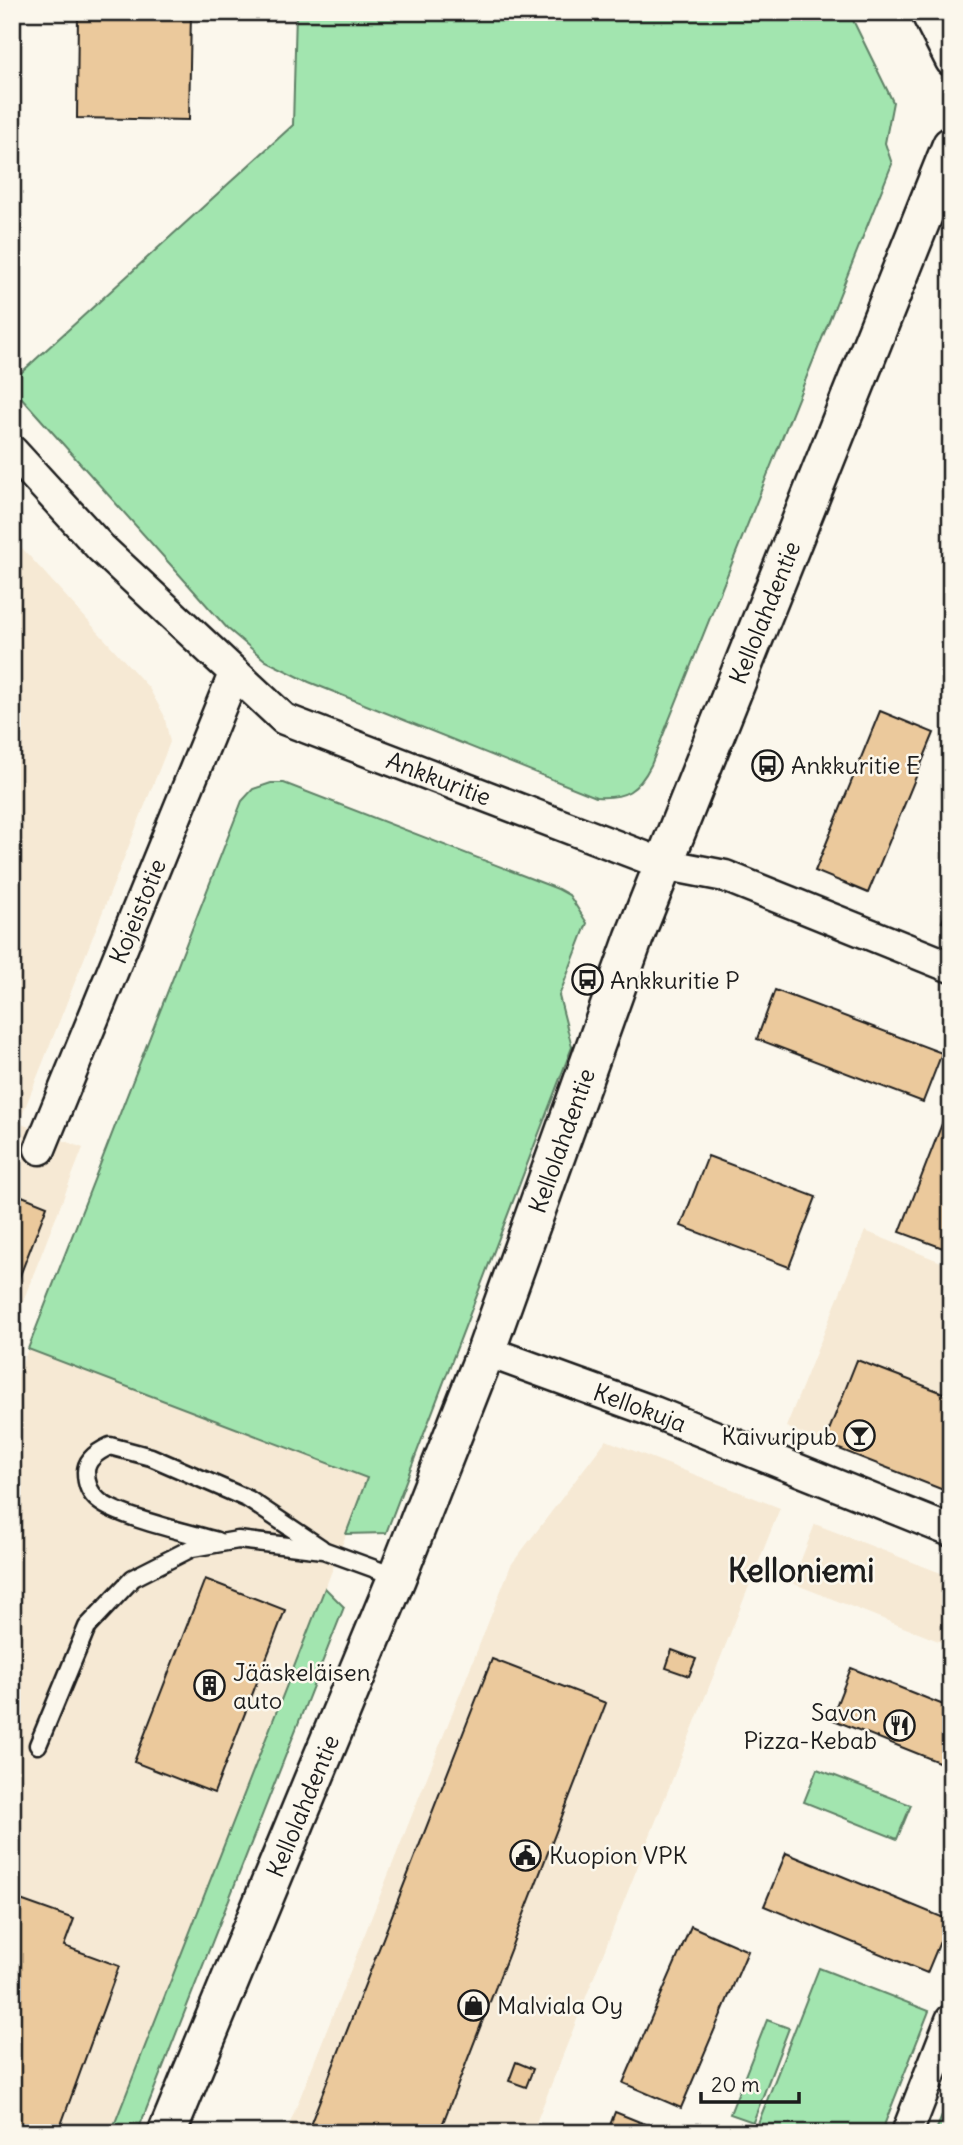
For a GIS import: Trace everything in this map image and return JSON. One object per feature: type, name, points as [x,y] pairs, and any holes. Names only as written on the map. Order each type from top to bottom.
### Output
[{"type":"street","points":[[926,12],[951,61]]},
{"type":"street","name":"Kellolahdentie","points":[[167,2133],[397,1577],[486,1351],[634,938],[951,146]]},
{"type":"street","name":"Ankkuritie","points":[[12,451],[101,548],[284,719],[663,864],[725,876],[951,967]]},
{"type":"street","name":"Kojeistotie","points":[[40,1149],[234,674]]},
{"type":"street","name":"Kellokuja","points":[[486,1351],[654,1412],[951,1531]]},
{"type":"street","points":[[907,2133],[951,2020]]},
{"type":"lane","points":[[223,1543],[128,1515],[100,1503],[91,1493],[86,1478],[86,1466],[97,1452],[110,1446],[151,1457],[248,1499],[323,1550]]},
{"type":"lane","points":[[38,1745],[88,1626],[134,1578],[192,1548],[238,1540],[323,1550],[397,1577]]},
{"type":"shaded area","points":[[12,537],[149,688],[164,715],[170,742],[19,1123],[83,1148],[12,1329]]},
{"type":"shaded area","points":[[865,1231],[951,1266],[951,1493],[786,1427]]},
{"type":"shaded area","points":[[28,1349],[368,1479],[111,2133],[12,2133],[12,1390]]},
{"type":"shaded area","points":[[606,1440],[780,1508],[532,2133],[286,2133],[511,1565]]},
{"type":"shaded area","points":[[815,1524],[951,1577],[951,1646],[792,1583]]},
{"type":"green space","points":[[296,12],[849,12],[893,102],[885,143],[892,164],[651,765],[636,787],[623,795],[596,797],[309,682],[266,661],[227,628],[12,387],[12,381],[293,125]]},
{"type":"green space","points":[[271,783],[284,783],[558,889],[569,895],[587,923],[559,996],[572,1047],[386,1533],[346,1534],[367,1478],[28,1349],[242,801],[253,789]]},
{"type":"green space","points":[[325,1588],[344,1607],[137,2133],[111,2133]]},
{"type":"green space","points":[[817,1769],[911,1805],[897,1839],[804,1802]]},
{"type":"green space","points":[[819,1968],[929,2011],[881,2133],[775,2133],[757,2126]]},
{"type":"green space","points":[[767,2020],[789,2028],[753,2122],[730,2114]]},
{"type":"green space","points":[[951,2094],[951,2133],[935,2133]]},
{"type":"building","points":[[78,12],[191,12],[189,120],[77,118]]},
{"type":"building","points":[[880,711],[934,733],[868,893],[815,871]]},
{"type":"building","points":[[951,900],[951,926],[942,922]]},
{"type":"building","points":[[775,990],[942,1053],[923,1102],[757,1039]]},
{"type":"building","points":[[945,1116],[951,1118],[951,1251],[900,1232]]},
{"type":"building","points":[[708,1156],[816,1197],[789,1267],[681,1226]]},
{"type":"building","points":[[12,1192],[47,1206],[12,1296]]},
{"type":"building","points":[[857,1360],[951,1396],[951,1493],[824,1443]]},
{"type":"building","name":"Jääskeläisen auto","points":[[205,1579],[285,1610],[214,1793],[134,1762]]},
{"type":"building","points":[[672,1650],[696,1659],[689,1676],[666,1668]]},
{"type":"building","points":[[492,1659],[606,1703],[439,2133],[307,2133]]},
{"type":"building","points":[[851,1668],[951,1708],[951,1767],[831,1719]]},
{"type":"building","points":[[786,1853],[949,1920],[927,1973],[764,1906]]},
{"type":"building","points":[[12,1897],[74,1919],[64,1946],[119,1966],[58,2133],[12,2131]]},
{"type":"building","points":[[691,1926],[748,1951],[681,2108],[623,2083]]},
{"type":"building","points":[[516,2062],[533,2069],[526,2087],[509,2081]]},
{"type":"building","points":[[615,2112],[667,2133],[607,2133]]},
{"type":"place","name":"Ankkuritie E","points":[[768,765]]},
{"type":"place","name":"Ankkuritie P","points":[[587,980]]},
{"type":"place","name":"Kaivuripub","points":[[860,1436]]},
{"type":"place","name":"Jääskeläisen auto","points":[[210,1686]]},
{"type":"place","name":"Savon Pizza-Kebab","points":[[900,1726]]},
{"type":"place","name":"Kuopion VPK","points":[[526,1855]]},
{"type":"place","name":"Malviala Oy","points":[[474,2005]]},
{"type":"district","name":"Kelloniemi","points":[[801,1570]]}]
